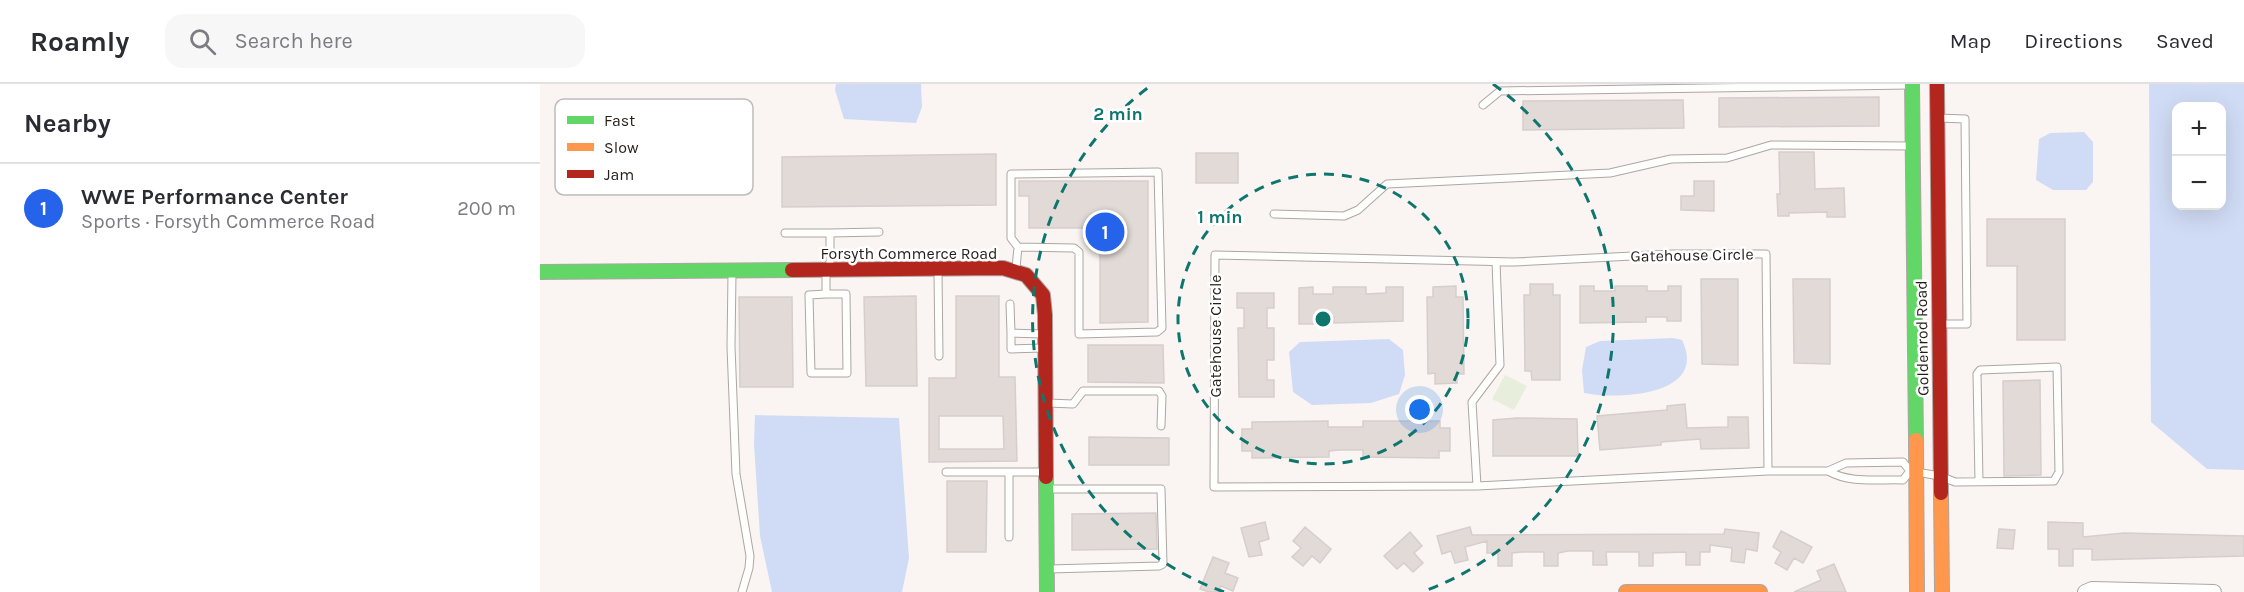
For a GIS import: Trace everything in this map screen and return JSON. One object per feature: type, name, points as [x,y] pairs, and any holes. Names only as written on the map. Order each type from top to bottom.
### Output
[{"type":"main road","name":"Goldenrod Road","points":[[1937,84],[1942,592]]},
{"type":"main road","name":"Goldenrod Road","points":[[1912,85],[1913,471],[1917,592]]},
{"type":"main road","name":"Forsyth Commerce Road","points":[[540,272],[1003,268],[1026,275],[1043,295],[1047,592]]},
{"type":"main road","points":[[1626,592],[1760,592]]},
{"type":"street","points":[[2085,592],[2092,589],[2214,592]]},
{"type":"lane","points":[[1483,105],[1500,91],[1912,85]]},
{"type":"lane","points":[[1937,118],[1965,119],[1967,234],[1967,324],[1938,324]]},
{"type":"lane","points":[[1274,214],[1344,216],[1358,210],[1387,184],[1610,173],[1671,159],[1727,158],[1771,145],[1913,146]]},
{"type":"lane","points":[[1016,271],[1018,247],[1011,238],[1011,174],[1158,172],[1162,327],[1157,332],[1079,334],[1079,252],[1074,249],[1018,247]]},
{"type":"lane","points":[[785,233],[879,232]]},
{"type":"lane","points":[[826,294],[830,233]]},
{"type":"lane","name":"Gatehouse Circle","points":[[1768,471],[1766,254],[1672,254],[1496,262],[1215,255],[1214,487],[1477,486],[1768,471],[1828,471],[1845,464],[1903,462],[1913,471],[1903,480],[1866,481],[1839,477],[1828,471]]},
{"type":"lane","points":[[1477,486],[1472,402],[1500,365],[1496,262]]},
{"type":"lane","points":[[938,268],[939,356]]},
{"type":"lane","points":[[732,270],[731,347],[736,474],[750,556],[742,592]]},
{"type":"lane","points":[[826,294],[846,294],[847,373],[811,373],[809,295],[826,294]]},
{"type":"lane","points":[[1010,304],[1011,349],[1045,341]]},
{"type":"lane","points":[[1011,333],[1045,341]]},
{"type":"lane","points":[[1913,471],[1940,476],[1955,482],[1979,482],[2055,481],[2059,472],[2057,367],[1980,370],[1977,374],[1979,482]]},
{"type":"lane","points":[[1046,403],[1073,404],[1083,391],[1159,391],[1162,396],[1161,426]]},
{"type":"lane","points":[[946,472],[1046,472]]},
{"type":"lane","points":[[1009,472],[1009,537]]},
{"type":"lane","points":[[1046,489],[1161,489],[1162,564],[1159,566],[1047,569]]},
{"type":"green space","points":[[1505,375],[1527,386],[1514,410],[1492,399]]},
{"type":"water","points":[[836,84],[921,84],[922,107],[916,123],[844,119],[835,90]]},
{"type":"water","points":[[2149,84],[2244,84],[2244,470],[2207,469],[2151,422]]},
{"type":"water","points":[[2084,132],[2093,142],[2093,182],[2086,190],[2053,190],[2036,180],[2039,139],[2050,133]]},
{"type":"water","points":[[1673,338],[1682,340],[1687,359],[1683,373],[1672,383],[1656,390],[1637,394],[1617,396],[1584,393],[1582,370],[1586,347],[1600,341]]},
{"type":"water","points":[[1389,339],[1403,350],[1405,375],[1399,394],[1371,403],[1312,405],[1293,392],[1289,352],[1300,342]]},
{"type":"water","points":[[755,415],[899,418],[909,558],[902,592],[772,592],[760,536],[754,444]]},
{"type":"building","points":[[1879,97],[1879,126],[1719,127],[1719,98]]},
{"type":"building","points":[[1683,100],[1684,128],[1523,130],[1523,101]]},
{"type":"building","points":[[1779,152],[1814,152],[1815,189],[1844,188],[1845,217],[1827,217],[1827,212],[1789,213],[1789,216],[1778,216]]},
{"type":"building","points":[[1196,153],[1238,153],[1238,183],[1196,183]]},
{"type":"building","points":[[996,154],[996,205],[782,207],[782,157]]},
{"type":"building","points":[[1019,181],[1148,181],[1148,322],[1100,323],[1100,228],[1029,228],[1029,196],[1019,196]]},
{"type":"building","points":[[1694,181],[1714,181],[1714,211],[1681,210],[1681,196],[1694,196]]},
{"type":"building","points":[[1987,219],[2065,219],[2065,340],[2017,340],[2017,266],[1987,266]]},
{"type":"building","points":[[1701,279],[1738,279],[1738,365],[1702,364]]},
{"type":"building","points":[[1793,279],[1830,279],[1830,364],[1794,363]]},
{"type":"building","points":[[1530,284],[1553,284],[1553,295],[1560,295],[1560,380],[1532,380],[1531,371],[1525,371],[1524,295],[1530,295]]},
{"type":"building","points":[[1456,286],[1456,297],[1463,297],[1464,374],[1457,374],[1457,383],[1435,384],[1435,373],[1428,374],[1427,297],[1433,297],[1433,287]]},
{"type":"building","points":[[1580,286],[1594,286],[1594,291],[1615,291],[1615,286],[1647,286],[1647,291],[1668,291],[1668,286],[1681,286],[1681,321],[1667,321],[1667,317],[1646,317],[1646,322],[1580,323]]},
{"type":"building","points":[[1313,287],[1313,294],[1333,294],[1333,287],[1366,287],[1366,294],[1386,293],[1386,287],[1403,287],[1403,321],[1334,323],[1334,317],[1314,317],[1314,324],[1299,324],[1299,288]]},
{"type":"building","points":[[1237,293],[1274,293],[1274,308],[1267,308],[1267,328],[1274,328],[1274,360],[1267,360],[1267,380],[1274,380],[1274,397],[1239,397],[1238,328],[1244,328],[1244,308],[1237,308]]},
{"type":"building","points":[[916,296],[917,386],[866,386],[864,297]]},
{"type":"building","points":[[956,296],[999,296],[999,377],[1015,377],[1017,461],[929,462],[929,378],[956,378]],"holes":[[[939,416],[1003,416],[1004,449],[939,449]]]},
{"type":"building","points":[[739,297],[792,297],[793,387],[740,387]]},
{"type":"building","points":[[1088,345],[1163,345],[1164,383],[1088,382]]},
{"type":"building","points":[[2040,380],[2041,475],[2004,476],[2003,381]]},
{"type":"building","points":[[1685,404],[1687,428],[1728,427],[1728,417],[1748,417],[1749,448],[1701,449],[1700,439],[1600,450],[1597,416],[1667,410],[1667,406]]},
{"type":"building","points":[[1577,419],[1578,456],[1493,456],[1493,420]]},
{"type":"building","points":[[1328,421],[1328,427],[1363,427],[1363,421],[1440,421],[1440,428],[1450,428],[1450,451],[1439,451],[1439,458],[1363,457],[1363,450],[1339,450],[1329,451],[1329,457],[1252,458],[1252,451],[1242,451],[1242,429],[1252,429],[1252,422]]},
{"type":"building","points":[[1089,437],[1169,438],[1169,465],[1089,465]]},
{"type":"building","points":[[947,481],[987,481],[986,552],[947,552]]},
{"type":"building","points":[[1156,513],[1157,549],[1072,550],[1072,514]]},
{"type":"building","points":[[1265,522],[1269,539],[1259,542],[1262,555],[1249,557],[1241,528]]},
{"type":"building","points":[[2048,522],[2083,523],[2083,537],[2124,533],[2244,536],[2244,556],[2092,560],[2092,549],[2073,549],[2073,566],[2059,566],[2059,549],[2048,549]]},
{"type":"building","points":[[1305,527],[1331,549],[1320,563],[1312,556],[1303,566],[1292,557],[1301,548],[1293,541]]},
{"type":"building","points":[[1470,527],[1472,535],[1724,534],[1725,529],[1759,533],[1757,551],[1746,549],[1744,563],[1731,561],[1732,548],[1710,545],[1710,552],[1700,552],[1700,565],[1686,565],[1686,552],[1653,553],[1653,566],[1639,566],[1639,552],[1606,552],[1607,565],[1593,565],[1593,551],[1568,551],[1558,553],[1558,566],[1544,566],[1544,552],[1522,552],[1512,553],[1512,566],[1498,566],[1498,553],[1487,553],[1487,541],[1465,547],[1468,560],[1455,563],[1451,551],[1442,554],[1437,536]]},
{"type":"building","points":[[1999,529],[2015,530],[2013,549],[1997,548]]},
{"type":"building","points":[[1781,531],[1812,547],[1803,563],[1794,558],[1787,570],[1775,563],[1781,552],[1773,547]]},
{"type":"building","points":[[1410,532],[1422,546],[1414,553],[1423,563],[1413,572],[1404,563],[1397,569],[1384,556]]},
{"type":"building","points":[[1213,557],[1229,563],[1225,573],[1238,578],[1233,591],[1221,586],[1218,592],[1200,589]]},
{"type":"building","points":[[1834,564],[1846,592],[1794,592],[1821,580],[1817,571]]},
{"type":"traffic: fast","points":[[1912,84],[1916,440]]},
{"type":"traffic: fast","points":[[540,272],[792,270]]},
{"type":"traffic: fast","points":[[1046,477],[1047,592]]},
{"type":"traffic: slow","points":[[1916,440],[1917,592]]},
{"type":"traffic: slow","points":[[1941,493],[1942,592]]},
{"type":"traffic: slow","points":[[1626,592],[1760,592]]},
{"type":"traffic: jam","points":[[1937,84],[1941,493]]},
{"type":"traffic: jam","points":[[792,270],[1003,268],[1026,275],[1043,295],[1045,315],[1046,477]]},
{"type":"place","name":"WWE Performance Center","points":[[1105,232]]}]
